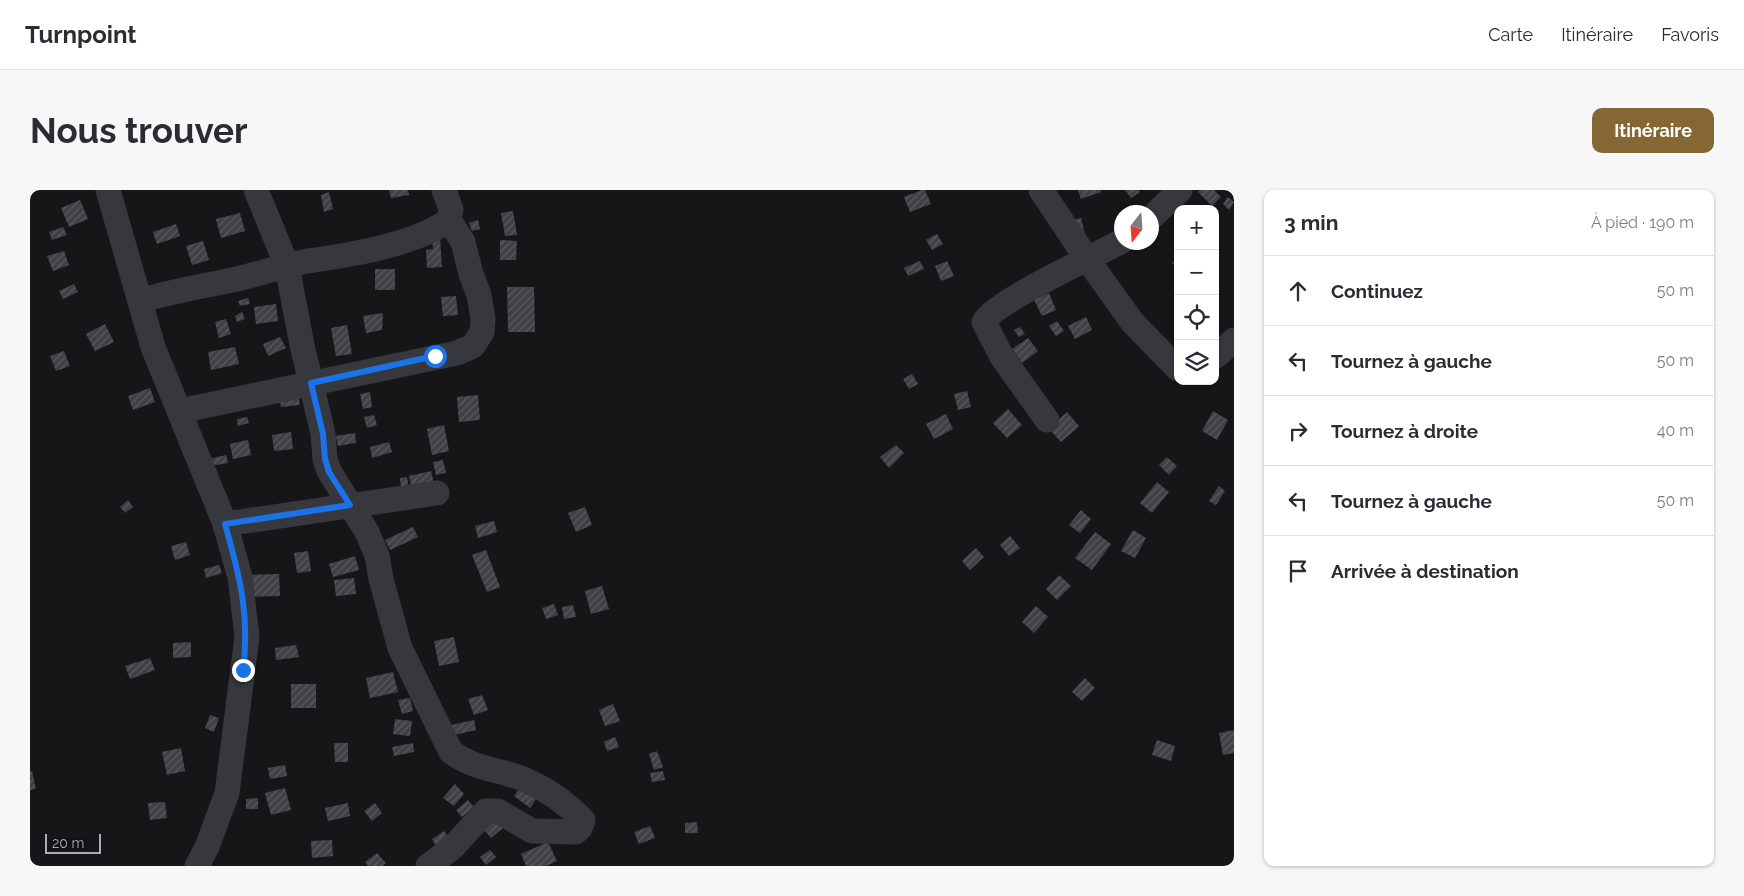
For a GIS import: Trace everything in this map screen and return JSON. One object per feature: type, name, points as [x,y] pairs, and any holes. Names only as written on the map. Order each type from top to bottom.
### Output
[{"type":"street","points":[[108,190],[153,347],[225,524],[240,577],[247,637],[227,793],[207,847],[197,866]]},
{"type":"street","points":[[256,190],[287,266],[323,434],[325,459],[329,472],[350,505],[377,556],[400,648],[451,752],[465,762],[521,778],[546,790],[566,804],[583,820],[576,832],[532,831],[498,811],[486,811],[452,848],[428,866]]},
{"type":"street","points":[[180,411],[457,353],[473,346],[482,332],[483,320],[479,295],[470,274],[464,242],[450,220],[451,209],[444,190]]},
{"type":"street","points":[[1042,190],[1087,259],[1133,323],[1174,365]]},
{"type":"street","points":[[1159,210],[1180,190]]},
{"type":"street","points":[[140,301],[178,290],[367,251],[439,228],[450,220]]},
{"type":"street","points":[[1047,420],[1002,357],[984,322],[988,316],[1015,298],[1114,245]]},
{"type":"street","points":[[1219,353],[1234,340]]},
{"type":"street","points":[[225,524],[437,493]]},
{"type":"building","points":[[389,190],[408,190],[409,195],[391,198]]},
{"type":"building","points":[[925,190],[931,204],[910,212],[904,197]]},
{"type":"building","points":[[1078,190],[1100,190],[1101,192],[1081,199]]},
{"type":"building","points":[[1125,190],[1138,190],[1140,192],[1131,198]]},
{"type":"building","points":[[1200,190],[1214,190],[1221,197],[1211,205],[1198,192]]},
{"type":"building","points":[[329,192],[333,209],[324,212],[321,195]]},
{"type":"building","points":[[1228,197],[1234,202],[1229,210],[1223,204]]},
{"type":"building","points":[[80,200],[88,219],[69,227],[61,208]]},
{"type":"building","points":[[513,211],[517,235],[505,236],[501,213]]},
{"type":"building","points":[[240,213],[245,231],[221,238],[216,219]]},
{"type":"building","points":[[1081,218],[1085,234],[1072,220]]},
{"type":"building","points":[[478,220],[480,229],[472,231],[469,223]]},
{"type":"building","points":[[176,224],[180,236],[157,244],[153,232]]},
{"type":"building","points":[[63,227],[67,235],[52,240],[49,232]]},
{"type":"building","points":[[937,234],[943,244],[932,250],[926,240]]},
{"type":"building","points":[[440,237],[442,267],[427,268],[426,250],[433,249],[432,238]]},
{"type":"building","points":[[500,240],[517,241],[516,260],[500,260]]},
{"type":"building","points":[[203,241],[209,260],[192,265],[186,246]]},
{"type":"building","points":[[64,251],[69,265],[53,271],[47,256]]},
{"type":"building","points":[[920,261],[924,269],[908,276],[904,268]]},
{"type":"building","points":[[947,261],[954,276],[941,281],[935,266]]},
{"type":"building","points":[[375,269],[395,269],[395,290],[375,290]]},
{"type":"building","points":[[74,284],[78,292],[63,299],[59,291]]},
{"type":"building","points":[[507,287],[534,287],[535,332],[508,332]]},
{"type":"building","points":[[1049,293],[1056,310],[1042,316],[1034,300]]},
{"type":"building","points":[[456,296],[458,315],[443,316],[441,297]]},
{"type":"building","points":[[248,298],[250,304],[240,306],[238,301]]},
{"type":"building","points":[[276,304],[278,321],[256,324],[254,307]]},
{"type":"building","points":[[242,312],[245,319],[237,322],[235,316]]},
{"type":"building","points":[[383,313],[382,330],[366,333],[363,316]]},
{"type":"building","points":[[1086,317],[1092,330],[1075,339],[1068,326]]},
{"type":"building","points":[[226,319],[231,334],[219,338],[215,322]]},
{"type":"building","points":[[1057,321],[1064,331],[1056,336],[1049,326]]},
{"type":"building","points":[[105,324],[114,342],[95,351],[86,334]]},
{"type":"building","points":[[347,325],[352,354],[336,356],[331,328]]},
{"type":"building","points":[[1020,327],[1025,334],[1019,337],[1014,330]]},
{"type":"building","points":[[280,337],[286,348],[268,356],[263,344]]},
{"type":"building","points":[[1028,338],[1038,351],[1022,363],[1012,349]]},
{"type":"building","points":[[235,347],[239,364],[211,370],[208,352]]},
{"type":"building","points":[[64,351],[70,366],[56,371],[50,356]]},
{"type":"building","points":[[912,374],[918,384],[909,389],[903,379]]},
{"type":"building","points":[[150,388],[155,402],[133,410],[128,396]]},
{"type":"building","points":[[967,391],[971,407],[958,410],[954,394]]},
{"type":"building","points":[[370,392],[372,407],[363,409],[360,394]]},
{"type":"building","points":[[298,393],[300,405],[281,407],[279,395]]},
{"type":"building","points":[[478,395],[480,420],[459,422],[457,397]]},
{"type":"building","points":[[1008,409],[1022,425],[1007,438],[993,423]]},
{"type":"building","points":[[1213,411],[1228,420],[1217,440],[1202,431]]},
{"type":"building","points":[[1067,412],[1079,426],[1061,442],[1049,429]]},
{"type":"building","points":[[946,414],[953,429],[934,439],[926,424]]},
{"type":"building","points":[[374,415],[377,425],[367,428],[364,417]]},
{"type":"building","points":[[247,417],[249,423],[238,426],[237,419]]},
{"type":"building","points":[[444,425],[449,451],[432,455],[427,429]]},
{"type":"building","points":[[291,432],[293,449],[274,451],[272,435]]},
{"type":"building","points":[[355,433],[356,443],[338,446],[336,436]]},
{"type":"building","points":[[248,440],[251,455],[233,459],[230,444]]},
{"type":"building","points":[[389,442],[392,452],[372,458],[370,447]]},
{"type":"building","points":[[896,445],[904,453],[889,468],[880,457]]},
{"type":"building","points":[[226,455],[228,463],[210,466],[209,459]]},
{"type":"building","points":[[1167,457],[1177,466],[1169,475],[1159,465]]},
{"type":"building","points":[[443,460],[446,473],[436,475],[433,462]]},
{"type":"building","points":[[431,471],[434,484],[412,489],[409,476]]},
{"type":"building","points":[[407,477],[409,488],[401,489],[400,478]]},
{"type":"building","points":[[1157,482],[1169,492],[1152,513],[1140,503]]},
{"type":"building","points":[[1219,486],[1225,491],[1216,505],[1209,501]]},
{"type":"building","points":[[128,500],[133,507],[125,513],[120,507]]},
{"type":"building","points":[[585,507],[592,525],[576,532],[568,513]]},
{"type":"building","points":[[1081,510],[1091,519],[1080,533],[1069,525]]},
{"type":"building","points":[[494,521],[497,532],[478,538],[475,526]]},
{"type":"building","points":[[413,527],[418,537],[390,550],[385,540]]},
{"type":"building","points":[[1133,530],[1146,538],[1135,558],[1121,551]]},
{"type":"building","points":[[1095,532],[1111,544],[1092,570],[1075,558]]},
{"type":"building","points":[[1010,536],[1020,548],[1009,556],[1000,545]]},
{"type":"building","points":[[186,542],[190,555],[175,560],[171,546]]},
{"type":"building","points":[[976,548],[984,557],[970,570],[962,561]]},
{"type":"building","points":[[486,550],[500,587],[487,592],[472,555]]},
{"type":"building","points":[[308,551],[311,571],[297,573],[294,553]]},
{"type":"building","points":[[355,556],[359,570],[333,577],[329,564]]},
{"type":"building","points":[[219,565],[222,573],[206,578],[204,569]]},
{"type":"building","points":[[279,574],[280,596],[246,597],[245,575]]},
{"type":"building","points":[[1059,575],[1071,586],[1057,600],[1046,589]]},
{"type":"building","points":[[354,578],[356,594],[336,596],[334,580]]},
{"type":"building","points":[[602,586],[609,609],[591,614],[585,591]]},
{"type":"building","points":[[554,604],[558,615],[546,619],[542,608]]},
{"type":"building","points":[[573,605],[576,617],[564,619],[562,607]]},
{"type":"building","points":[[1036,606],[1048,617],[1034,633],[1022,622]]},
{"type":"building","points":[[454,637],[459,662],[439,666],[434,641]]},
{"type":"building","points":[[191,642],[191,657],[173,658],[173,643]]},
{"type":"building","points":[[296,645],[299,657],[276,660],[275,648]]},
{"type":"building","points":[[150,658],[155,670],[130,679],[125,666]]},
{"type":"building","points":[[393,672],[398,692],[370,698],[366,678]]},
{"type":"building","points":[[1085,678],[1095,688],[1082,701],[1072,692]]},
{"type":"building","points":[[291,684],[316,684],[316,708],[291,708]]},
{"type":"building","points":[[482,695],[488,710],[474,715],[468,699]]},
{"type":"building","points":[[410,698],[413,711],[402,714],[398,700]]},
{"type":"building","points":[[613,704],[620,721],[605,726],[599,710]]},
{"type":"building","points":[[210,715],[219,718],[214,732],[205,728]]},
{"type":"building","points":[[395,719],[412,721],[410,736],[393,734]]},
{"type":"building","points":[[474,720],[476,730],[450,736],[447,726]]},
{"type":"building","points":[[1234,730],[1234,753],[1223,755],[1219,733]]},
{"type":"building","points":[[615,737],[619,747],[607,751],[604,742]]},
{"type":"building","points":[[1157,740],[1175,746],[1171,761],[1152,755]]},
{"type":"building","points":[[334,743],[348,743],[348,762],[335,762]]},
{"type":"building","points":[[413,743],[414,752],[394,756],[392,747]]},
{"type":"building","points":[[181,748],[185,771],[167,775],[162,752]]},
{"type":"building","points":[[657,751],[663,767],[654,770],[649,754]]},
{"type":"building","points":[[285,765],[287,776],[270,779],[268,768]]},
{"type":"building","points":[[30,771],[32,771],[36,789],[30,790]]},
{"type":"building","points":[[663,771],[665,780],[652,782],[650,773]]},
{"type":"building","points":[[455,784],[464,794],[454,806],[443,798]]},
{"type":"building","points":[[522,784],[538,796],[530,808],[514,796]]},
{"type":"building","points":[[285,788],[291,810],[271,815],[265,793]]},
{"type":"building","points":[[258,798],[258,809],[246,809],[246,799]]},
{"type":"building","points":[[468,800],[474,807],[462,817],[456,810]]},
{"type":"building","points":[[165,802],[167,818],[150,820],[148,803]]},
{"type":"building","points":[[348,803],[350,816],[328,821],[325,808]]},
{"type":"building","points":[[375,803],[382,813],[372,821],[364,811]]},
{"type":"building","points":[[496,820],[503,828],[491,838],[484,830]]},
{"type":"building","points":[[697,822],[698,833],[685,833],[685,823]]},
{"type":"building","points":[[650,826],[655,838],[639,844],[634,832]]},
{"type":"building","points":[[444,831],[452,843],[439,851],[432,839]]},
{"type":"building","points":[[332,840],[333,856],[312,858],[311,841]]},
{"type":"building","points":[[548,842],[557,861],[546,866],[526,866],[521,854]]},
{"type":"building","points":[[490,850],[496,857],[486,865],[480,857]]},
{"type":"building","points":[[377,853],[386,863],[382,866],[368,866],[365,862]]},
{"type":"route","points":[[243,670],[247,637],[240,577],[225,524],[350,505],[329,472],[325,459],[323,434],[311,383],[435,356]]}]
